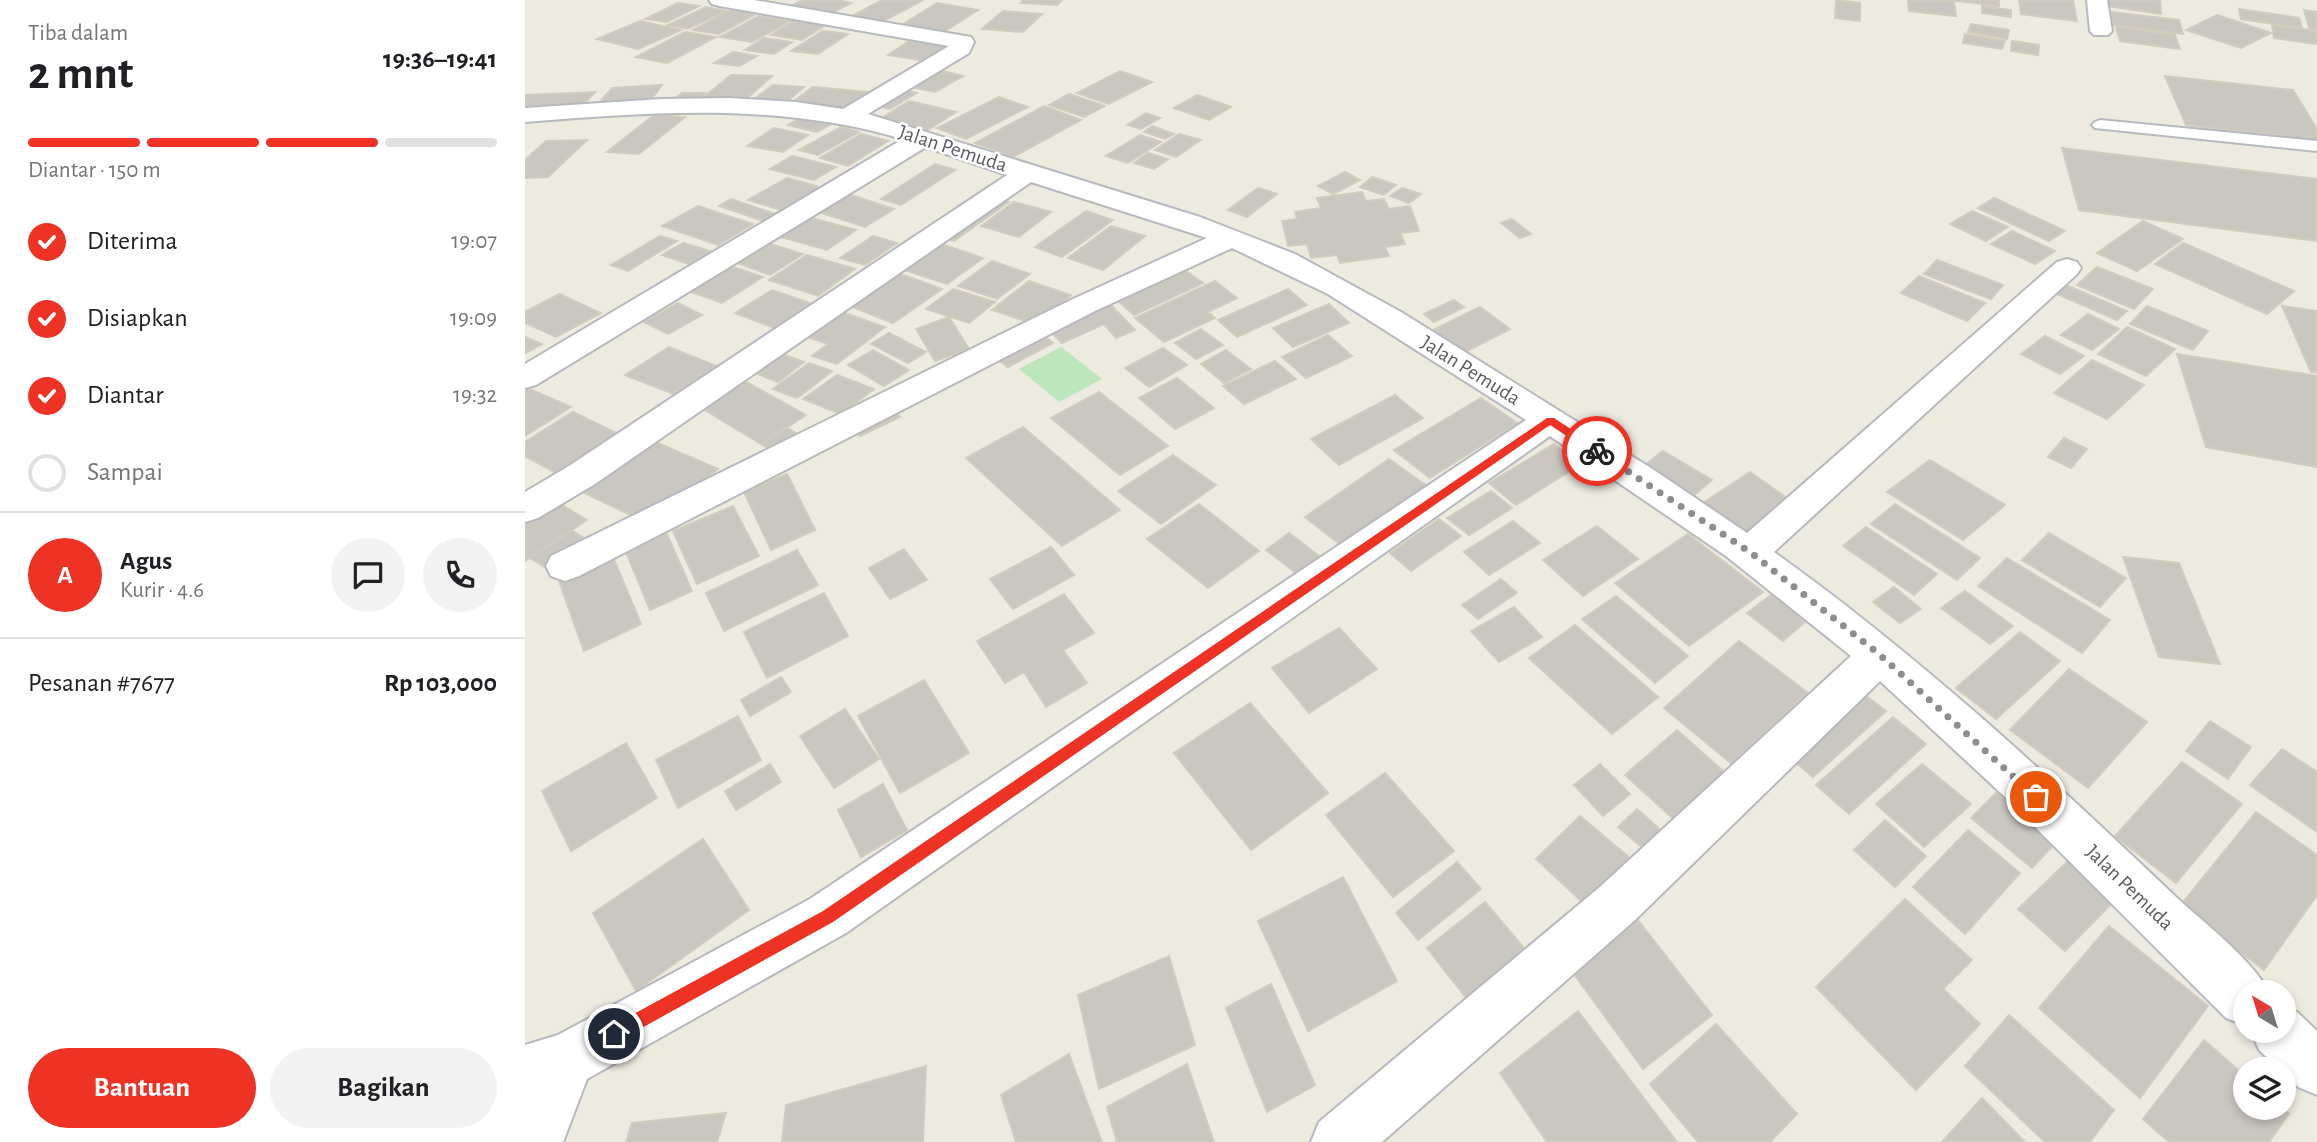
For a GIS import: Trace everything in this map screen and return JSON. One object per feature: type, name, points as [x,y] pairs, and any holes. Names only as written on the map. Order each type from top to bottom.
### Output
[{"type":"street","points":[[719,0],[963,42],[961,48],[847,117]]},
{"type":"street","points":[[774,11],[798,0]]},
{"type":"street","points":[[2097,0],[2101,31]]},
{"type":"street","name":"Jalan Pemuda","points":[[525,115],[688,105],[797,109],[847,117],[1138,205],[1286,260],[1366,302],[1750,552],[1879,654],[2075,833],[2233,987]]},
{"type":"street","points":[[525,378],[923,138]]},
{"type":"street","points":[[525,509],[582,475],[1027,173]]},
{"type":"street","points":[[565,566],[1084,305],[1231,238]]},
{"type":"street","points":[[1750,552],[2067,268]]},
{"type":"street","points":[[532,1142],[542,1125],[546,1066],[828,916],[1550,420]]},
{"type":"street","points":[[1339,1142],[1618,903],[1879,654]]},
{"type":"street","points":[[2291,1043],[2317,1068]]},
{"type":"lane","points":[[2100,125],[2317,146]]},
{"type":"green space","points":[[1061,347],[1102,379],[1059,402],[1019,369]]},
{"type":"building","points":[[803,0],[837,0],[851,3],[824,17],[784,9]]},
{"type":"building","points":[[882,0],[923,0],[882,22],[852,16]]},
{"type":"building","points":[[1024,0],[1062,0],[1057,5],[1021,3]]},
{"type":"building","points":[[1836,0],[1860,3],[1860,21],[1835,18]]},
{"type":"building","points":[[1908,0],[1954,1],[1956,16],[1909,11]]},
{"type":"building","points":[[1950,0],[1999,0],[1999,6]]},
{"type":"building","points":[[2019,0],[2073,0],[2077,21],[2021,14]]},
{"type":"building","points":[[2106,0],[2160,0],[2161,14],[2106,6]]},
{"type":"building","points":[[678,3],[699,6],[667,22],[645,19]]},
{"type":"building","points":[[937,3],[978,10],[945,31],[902,25]]},
{"type":"building","points":[[1982,6],[2011,10],[2011,17],[1982,13]]},
{"type":"building","points":[[706,7],[725,11],[688,29],[668,25]]},
{"type":"building","points":[[2239,9],[2299,18],[2302,28],[2241,19]]},
{"type":"building","points":[[730,10],[756,14],[719,34],[693,30]]},
{"type":"building","points":[[2304,10],[2317,12],[2317,30],[2309,28]]},
{"type":"building","points":[[1003,11],[1042,14],[1023,32],[982,29]]},
{"type":"building","points":[[2111,12],[2179,20],[2183,34],[2114,25]]},
{"type":"building","points":[[2217,15],[2271,33],[2241,48],[2186,30]]},
{"type":"building","points":[[759,16],[791,21],[752,42],[720,37]]},
{"type":"building","points":[[796,20],[827,24],[802,40],[771,35]]},
{"type":"building","points":[[640,21],[681,30],[638,49],[597,39]]},
{"type":"building","points":[[1971,24],[2009,30],[2007,39],[1968,32]]},
{"type":"building","points":[[2272,25],[2317,31],[2317,44],[2274,38]]},
{"type":"building","points":[[2116,27],[2175,35],[2180,49],[2120,41]]},
{"type":"building","points":[[822,31],[848,34],[818,54],[791,51]]},
{"type":"building","points":[[685,32],[716,37],[667,63],[636,57]]},
{"type":"building","points":[[1965,34],[2005,41],[2002,49],[1963,43]]},
{"type":"building","points":[[764,38],[792,42],[774,54],[745,50]]},
{"type":"building","points":[[909,41],[952,47],[931,62],[888,55]]},
{"type":"building","points":[[2012,41],[2039,45],[2038,55],[2011,51]]},
{"type":"building","points":[[733,52],[757,56],[739,66],[714,63]]},
{"type":"building","points":[[939,70],[963,76],[935,92],[911,87]]},
{"type":"building","points":[[1120,71],[1152,82],[1109,104],[1077,93]]},
{"type":"building","points":[[731,75],[772,76],[743,102],[700,100]]},
{"type":"building","points":[[2165,76],[2293,90],[2317,129],[2317,140],[2186,125]]},
{"type":"building","points":[[662,85],[651,100],[599,103],[612,88]]},
{"type":"building","points":[[773,85],[804,87],[785,103],[753,100]]},
{"type":"building","points":[[813,87],[869,92],[848,110],[790,104]]},
{"type":"building","points":[[901,89],[917,93],[890,109],[873,105]]},
{"type":"building","points":[[595,92],[580,108],[525,111],[525,95]]},
{"type":"building","points":[[682,93],[705,93],[698,100],[674,99]]},
{"type":"building","points":[[1069,94],[1105,106],[1084,117],[1049,105]]},
{"type":"building","points":[[1197,95],[1231,107],[1209,120],[1174,108]]},
{"type":"building","points":[[999,97],[1028,107],[966,139],[937,128]]},
{"type":"building","points":[[909,101],[956,112],[928,130],[880,119]]},
{"type":"building","points":[[1044,106],[1081,120],[1013,157],[975,143]]},
{"type":"building","points":[[1146,113],[1160,118],[1141,129],[1127,125]]},
{"type":"building","points":[[807,114],[835,122],[817,132],[788,125]]},
{"type":"building","points":[[654,115],[685,117],[639,154],[607,152]]},
{"type":"building","points":[[1152,126],[1174,134],[1165,139],[1144,132]]},
{"type":"building","points":[[841,127],[859,132],[818,155],[799,150]]},
{"type":"building","points":[[774,128],[808,135],[783,152],[747,146]]},
{"type":"building","points":[[861,134],[888,141],[848,166],[820,158]]},
{"type":"building","points":[[1179,134],[1201,140],[1176,157],[1155,150]]},
{"type":"building","points":[[1140,135],[1161,142],[1128,163],[1106,156]]},
{"type":"building","points":[[587,140],[548,177],[525,178],[525,160],[546,141]]},
{"type":"building","points":[[2062,148],[2317,179],[2317,241],[2079,210]]},
{"type":"building","points":[[1148,153],[1168,159],[1154,169],[1134,163]]},
{"type":"building","points":[[792,156],[836,167],[814,180],[770,169]]},
{"type":"building","points":[[935,164],[955,170],[901,205],[881,199]]},
{"type":"building","points":[[1345,172],[1360,180],[1333,194],[1318,186]]},
{"type":"building","points":[[1372,177],[1396,185],[1384,195],[1360,187]]},
{"type":"building","points":[[787,178],[820,187],[782,210],[748,200]]},
{"type":"building","points":[[1258,188],[1277,194],[1247,217],[1228,210]]},
{"type":"building","points":[[1402,188],[1421,194],[1409,203],[1390,196]]},
{"type":"building","points":[[1362,192],[1366,201],[1384,199],[1389,209],[1410,206],[1419,231],[1400,233],[1405,244],[1385,247],[1389,256],[1340,263],[1337,255],[1311,258],[1307,244],[1288,246],[1282,221],[1297,219],[1295,212],[1321,208],[1317,198]]},
{"type":"building","points":[[845,193],[894,209],[865,227],[815,211]]},
{"type":"building","points":[[995,198],[1009,202],[954,241],[939,237]]},
{"type":"building","points":[[1994,198],[2065,231],[2049,241],[1978,208]]},
{"type":"building","points":[[731,199],[775,214],[763,221],[719,206]]},
{"type":"building","points":[[1014,202],[1051,212],[1019,237],[981,226]]},
{"type":"building","points":[[698,206],[753,224],[718,245],[662,226]]},
{"type":"building","points":[[1086,211],[1113,220],[1062,257],[1035,247]]},
{"type":"building","points":[[1972,211],[2008,227],[1986,241],[1950,224]]},
{"type":"building","points":[[800,215],[856,230],[827,250],[770,234]]},
{"type":"building","points":[[1512,219],[1531,234],[1520,238],[1501,223]]},
{"type":"building","points":[[2143,221],[2183,239],[2137,271],[2097,253]]},
{"type":"building","points":[[1111,226],[1145,236],[1103,270],[1068,258]]},
{"type":"building","points":[[2012,231],[2055,251],[2035,264],[1991,244]]},
{"type":"building","points":[[660,236],[677,241],[628,271],[611,265]]},
{"type":"building","points":[[873,236],[897,243],[865,265],[840,258]]},
{"type":"building","points":[[758,240],[803,254],[770,275],[727,259]]},
{"type":"building","points":[[935,242],[983,258],[947,284],[898,268]]},
{"type":"building","points":[[683,243],[710,251],[689,264],[662,255]]},
{"type":"building","points":[[2183,243],[2294,291],[2267,314],[2155,264]]},
{"type":"building","points":[[807,255],[855,269],[818,296],[769,280]]},
{"type":"building","points":[[1937,260],[2003,285],[1991,299],[1924,274]]},
{"type":"building","points":[[992,261],[1030,274],[997,299],[958,286]]},
{"type":"building","points":[[718,262],[763,277],[722,303],[677,287]]},
{"type":"building","points":[[2097,267],[2153,289],[2134,309],[2077,285]]},
{"type":"building","points":[[1183,269],[1203,283],[1134,315],[1116,299]]},
{"type":"building","points":[[895,272],[942,289],[893,323],[845,304]]},
{"type":"building","points":[[1919,276],[1985,303],[1967,321],[1901,293]]},
{"type":"building","points":[[1029,281],[1071,295],[1034,324],[992,310]]},
{"type":"building","points":[[1215,281],[1237,298],[1208,312],[1215,318],[1164,342],[1135,318]]},
{"type":"building","points":[[2066,285],[2127,311],[2117,320],[2057,294]]},
{"type":"building","points":[[953,289],[995,302],[969,323],[926,309]]},
{"type":"building","points":[[1288,289],[1307,305],[1237,337],[1218,320]]},
{"type":"building","points":[[772,290],[810,303],[774,328],[735,313]]},
{"type":"building","points":[[559,294],[601,313],[556,337],[525,323],[525,312]]},
{"type":"building","points":[[1454,300],[1464,307],[1434,322],[1424,314]]},
{"type":"building","points":[[678,303],[702,315],[668,334],[644,322]]},
{"type":"building","points":[[1109,303],[1135,330],[1116,338],[1104,324],[1062,343],[1048,329]]},
{"type":"building","points":[[1329,304],[1349,323],[1293,347],[1273,328]]},
{"type":"building","points":[[2147,306],[2208,331],[2193,350],[2130,324]]},
{"type":"building","points":[[2282,306],[2317,311],[2317,373],[2311,372]]},
{"type":"building","points":[[1480,307],[1510,329],[1459,355],[1429,332]]},
{"type":"building","points":[[833,309],[885,327],[837,364],[812,356],[828,344],[799,334]]},
{"type":"building","points":[[2088,314],[2119,329],[2092,350],[2061,335]]},
{"type":"building","points":[[949,317],[969,349],[935,361],[916,329]]},
{"type":"building","points":[[2127,327],[2175,349],[2146,376],[2098,354]]},
{"type":"building","points":[[1201,329],[1223,345],[1196,359],[1175,343]]},
{"type":"building","points":[[889,333],[926,352],[908,363],[871,344]]},
{"type":"building","points":[[1043,335],[1053,343],[1008,367],[997,359]]},
{"type":"building","points":[[1328,335],[1352,356],[1306,378],[1282,357]]},
{"type":"building","points":[[2045,336],[2084,356],[2060,374],[2021,354]]},
{"type":"building","points":[[525,337],[542,344],[525,353]]},
{"type":"building","points":[[669,347],[716,366],[673,394],[625,375]]},
{"type":"building","points":[[1163,348],[1187,365],[1149,387],[1125,368]]},
{"type":"building","points":[[873,350],[909,370],[884,386],[848,365]]},
{"type":"building","points":[[1226,350],[1251,369],[1224,383],[1201,364]]},
{"type":"building","points":[[780,353],[804,362],[778,382],[753,372]]},
{"type":"building","points":[[2177,354],[2317,376],[2317,467],[2206,447]]},
{"type":"building","points":[[2092,360],[2144,385],[2107,419],[2054,393]]},
{"type":"building","points":[[1275,361],[1296,379],[1244,404],[1223,386]]},
{"type":"building","points":[[809,363],[832,371],[797,398],[773,389]]},
{"type":"building","points":[[837,375],[874,389],[841,414],[803,399]]},
{"type":"building","points":[[739,378],[806,415],[761,444],[695,404]]},
{"type":"building","points":[[1177,378],[1214,408],[1175,429],[1139,398]]},
{"type":"building","points":[[525,387],[571,407],[525,436]]},
{"type":"building","points":[[1099,392],[1168,446],[1120,475],[1051,418]]},
{"type":"building","points":[[1395,395],[1423,418],[1339,465],[1311,439]]},
{"type":"building","points":[[1481,398],[1517,423],[1430,478],[1394,450]]},
{"type":"building","points":[[891,408],[900,417],[860,436],[852,427]]},
{"type":"building","points":[[573,412],[616,433],[556,473],[525,456],[525,442]]},
{"type":"building","points":[[786,427],[798,434],[773,451],[761,444]]},
{"type":"building","points":[[1023,427],[1120,510],[1062,546],[966,458]]},
{"type":"building","points":[[646,438],[718,469],[647,523],[574,488]]},
{"type":"building","points":[[2064,438],[2087,449],[2071,468],[2048,457]]},
{"type":"building","points":[[1554,444],[1581,464],[1516,505],[1489,483]]},
{"type":"building","points":[[1663,451],[1712,480],[1690,499],[1640,469]]},
{"type":"building","points":[[1173,455],[1216,485],[1161,524],[1118,491]]},
{"type":"building","points":[[1389,459],[1427,486],[1342,546],[1305,517]]},
{"type":"building","points":[[1930,460],[2005,505],[1963,540],[1887,492]]},
{"type":"building","points":[[1750,472],[1791,501],[1744,534],[1703,503]]},
{"type":"building","points":[[787,474],[815,530],[771,550],[744,492]]},
{"type":"building","points":[[1491,491],[1512,508],[1469,535],[1447,518]]},
{"type":"building","points":[[552,499],[587,520],[525,561],[525,516]]},
{"type":"building","points":[[1199,504],[1259,551],[1208,588],[1147,539]]},
{"type":"building","points":[[1895,504],[1980,558],[1957,580],[1871,524]]},
{"type":"building","points":[[733,506],[759,556],[697,584],[673,531]]},
{"type":"building","points":[[1439,519],[1461,536],[1411,571],[1390,553]]},
{"type":"building","points":[[1513,521],[1540,543],[1489,575],[1464,552]]},
{"type":"building","points":[[1597,526],[1638,559],[1583,596],[1543,560]]},
{"type":"building","points":[[1866,527],[1937,574],[1914,595],[1843,546]]},
{"type":"building","points":[[571,530],[592,543],[551,571],[530,558]]},
{"type":"building","points":[[1289,533],[1327,562],[1304,579],[1266,550]]},
{"type":"building","points":[[2049,533],[2126,578],[2100,607],[2022,560]]},
{"type":"building","points":[[667,534],[692,591],[650,610],[626,552]]},
{"type":"building","points":[[1688,534],[1763,592],[1689,646],[1615,583]]},
{"type":"building","points":[[1051,547],[1074,575],[1013,609],[990,579]]},
{"type":"building","points":[[904,549],[927,580],[890,599],[869,568]]},
{"type":"building","points":[[797,550],[818,585],[724,631],[706,593]]},
{"type":"building","points":[[613,557],[641,624],[584,651],[559,581]]},
{"type":"building","points":[[2123,557],[2179,563],[2220,664],[2159,657]]},
{"type":"building","points":[[2007,558],[2110,620],[2082,653],[1978,586]]},
{"type":"building","points":[[1501,579],[1517,593],[1478,619],[1462,605]]},
{"type":"building","points":[[1894,587],[1921,609],[1900,623],[1873,602]]},
{"type":"building","points":[[1965,591],[2013,626],[1990,644],[1941,608]]},
{"type":"building","points":[[824,593],[848,636],[767,678],[744,632]]},
{"type":"building","points":[[1064,594],[1094,633],[1063,650],[1087,683],[1046,707],[1024,672],[1005,683],[977,641]]},
{"type":"building","points":[[1771,595],[1805,622],[1783,641],[1747,613]]},
{"type":"building","points":[[1616,596],[1688,656],[1655,683],[1582,619]]},
{"type":"building","points":[[1514,607],[1542,637],[1499,662],[1471,631]]},
{"type":"building","points":[[1575,625],[1658,697],[1612,734],[1529,658]]},
{"type":"building","points":[[1339,628],[1377,669],[1309,713],[1272,668]]},
{"type":"building","points":[[2020,632],[2060,661],[1996,719],[1956,688]]},
{"type":"building","points":[[1739,641],[1807,692],[1732,764],[1664,708]]},
{"type":"building","points":[[2069,669],[2147,722],[2088,788],[2010,730]]},
{"type":"building","points":[[781,677],[791,692],[750,716],[741,700]]},
{"type":"building","points":[[924,680],[969,753],[900,793],[858,716]]},
{"type":"building","points":[[1861,692],[1886,711],[1813,777],[1788,756]]},
{"type":"building","points":[[1250,703],[1328,793],[1251,850],[1174,753]]},
{"type":"building","points":[[845,709],[879,759],[834,788],[800,736]]},
{"type":"building","points":[[738,716],[761,760],[678,808],[656,760]]},
{"type":"building","points":[[1893,717],[1926,744],[1849,814],[1816,785]]},
{"type":"building","points":[[2210,721],[2251,747],[2228,779],[2186,751]]},
{"type":"building","points":[[1677,730],[1732,779],[1681,826],[1625,775]]},
{"type":"building","points":[[626,743],[657,798],[571,851],[542,791]]},
{"type":"building","points":[[2282,749],[2317,772],[2317,832],[2250,785]]},
{"type":"building","points":[[2182,762],[2242,804],[2176,883],[2115,836]]},
{"type":"building","points":[[770,764],[781,782],[736,810],[725,791]]},
{"type":"building","points":[[1600,764],[1630,794],[1603,816],[1574,785]]},
{"type":"building","points":[[1922,764],[1971,804],[1924,847],[1876,804]]},
{"type":"building","points":[[1385,773],[1454,851],[1393,897],[1326,815]]},
{"type":"building","points":[[883,784],[907,830],[861,857],[838,810]]},
{"type":"building","points":[[2001,788],[2062,836],[2032,868],[1971,818]]},
{"type":"building","points":[[1637,809],[1671,839],[1653,857],[1618,827]]},
{"type":"building","points":[[2256,812],[2317,855],[2317,895],[2264,970],[2180,906]]},
{"type":"building","points":[[1580,816],[1637,864],[1592,911],[1536,859]]},
{"type":"building","points":[[1885,820],[1926,856],[1895,887],[1854,850]]},
{"type":"building","points":[[1968,830],[2020,873],[1965,934],[1913,887]]},
{"type":"building","points":[[703,839],[749,910],[636,991],[593,913]]},
{"type":"building","points":[[2072,857],[2119,896],[2065,951],[2018,909]]},
{"type":"building","points":[[1457,862],[1481,889],[1418,940],[1396,913]]},
{"type":"building","points":[[1343,877],[1397,981],[1308,1031],[1258,921]]},
{"type":"building","points":[[1905,899],[1972,960],[1943,989],[1980,1024],[1916,1090],[1816,987]]},
{"type":"building","points":[[1485,902],[1530,955],[1471,1004],[1427,948]]},
{"type":"building","points":[[1634,915],[1712,1015],[1643,1069],[1566,963]]},
{"type":"building","points":[[2109,926],[2208,1006],[2140,1098],[2039,1008]]},
{"type":"building","points":[[1169,956],[1195,1045],[1099,1089],[1078,995]]},
{"type":"building","points":[[1271,984],[1315,1085],[1267,1112],[1226,1008]]},
{"type":"building","points":[[1578,1011],[1677,1142],[1547,1142],[1500,1073]]},
{"type":"building","points":[[2009,1015],[2114,1110],[2090,1142],[2045,1142],[1965,1066]]},
{"type":"building","points":[[1716,1024],[1797,1114],[1770,1142],[1698,1142],[1650,1084]]},
{"type":"building","points":[[2204,1040],[2233,1065],[2233,1120],[2285,1120],[2269,1142],[2169,1142],[2143,1119]]},
{"type":"building","points":[[1069,1054],[1102,1142],[1016,1142],[1001,1095]]},
{"type":"building","points":[[1187,1064],[1214,1142],[1117,1142],[1107,1107]]},
{"type":"building","points":[[926,1066],[923,1142],[782,1142],[786,1105]]},
{"type":"building","points":[[1982,1098],[2025,1142],[1942,1142]]},
{"type":"building","points":[[726,1113],[717,1142],[626,1142],[632,1123]]},
{"type":"way so far","points":[[1597,451],[1750,552],[1879,654],[2036,797]]},
{"type":"route","points":[[614,1034],[828,916],[1550,420],[1597,451]]}]
